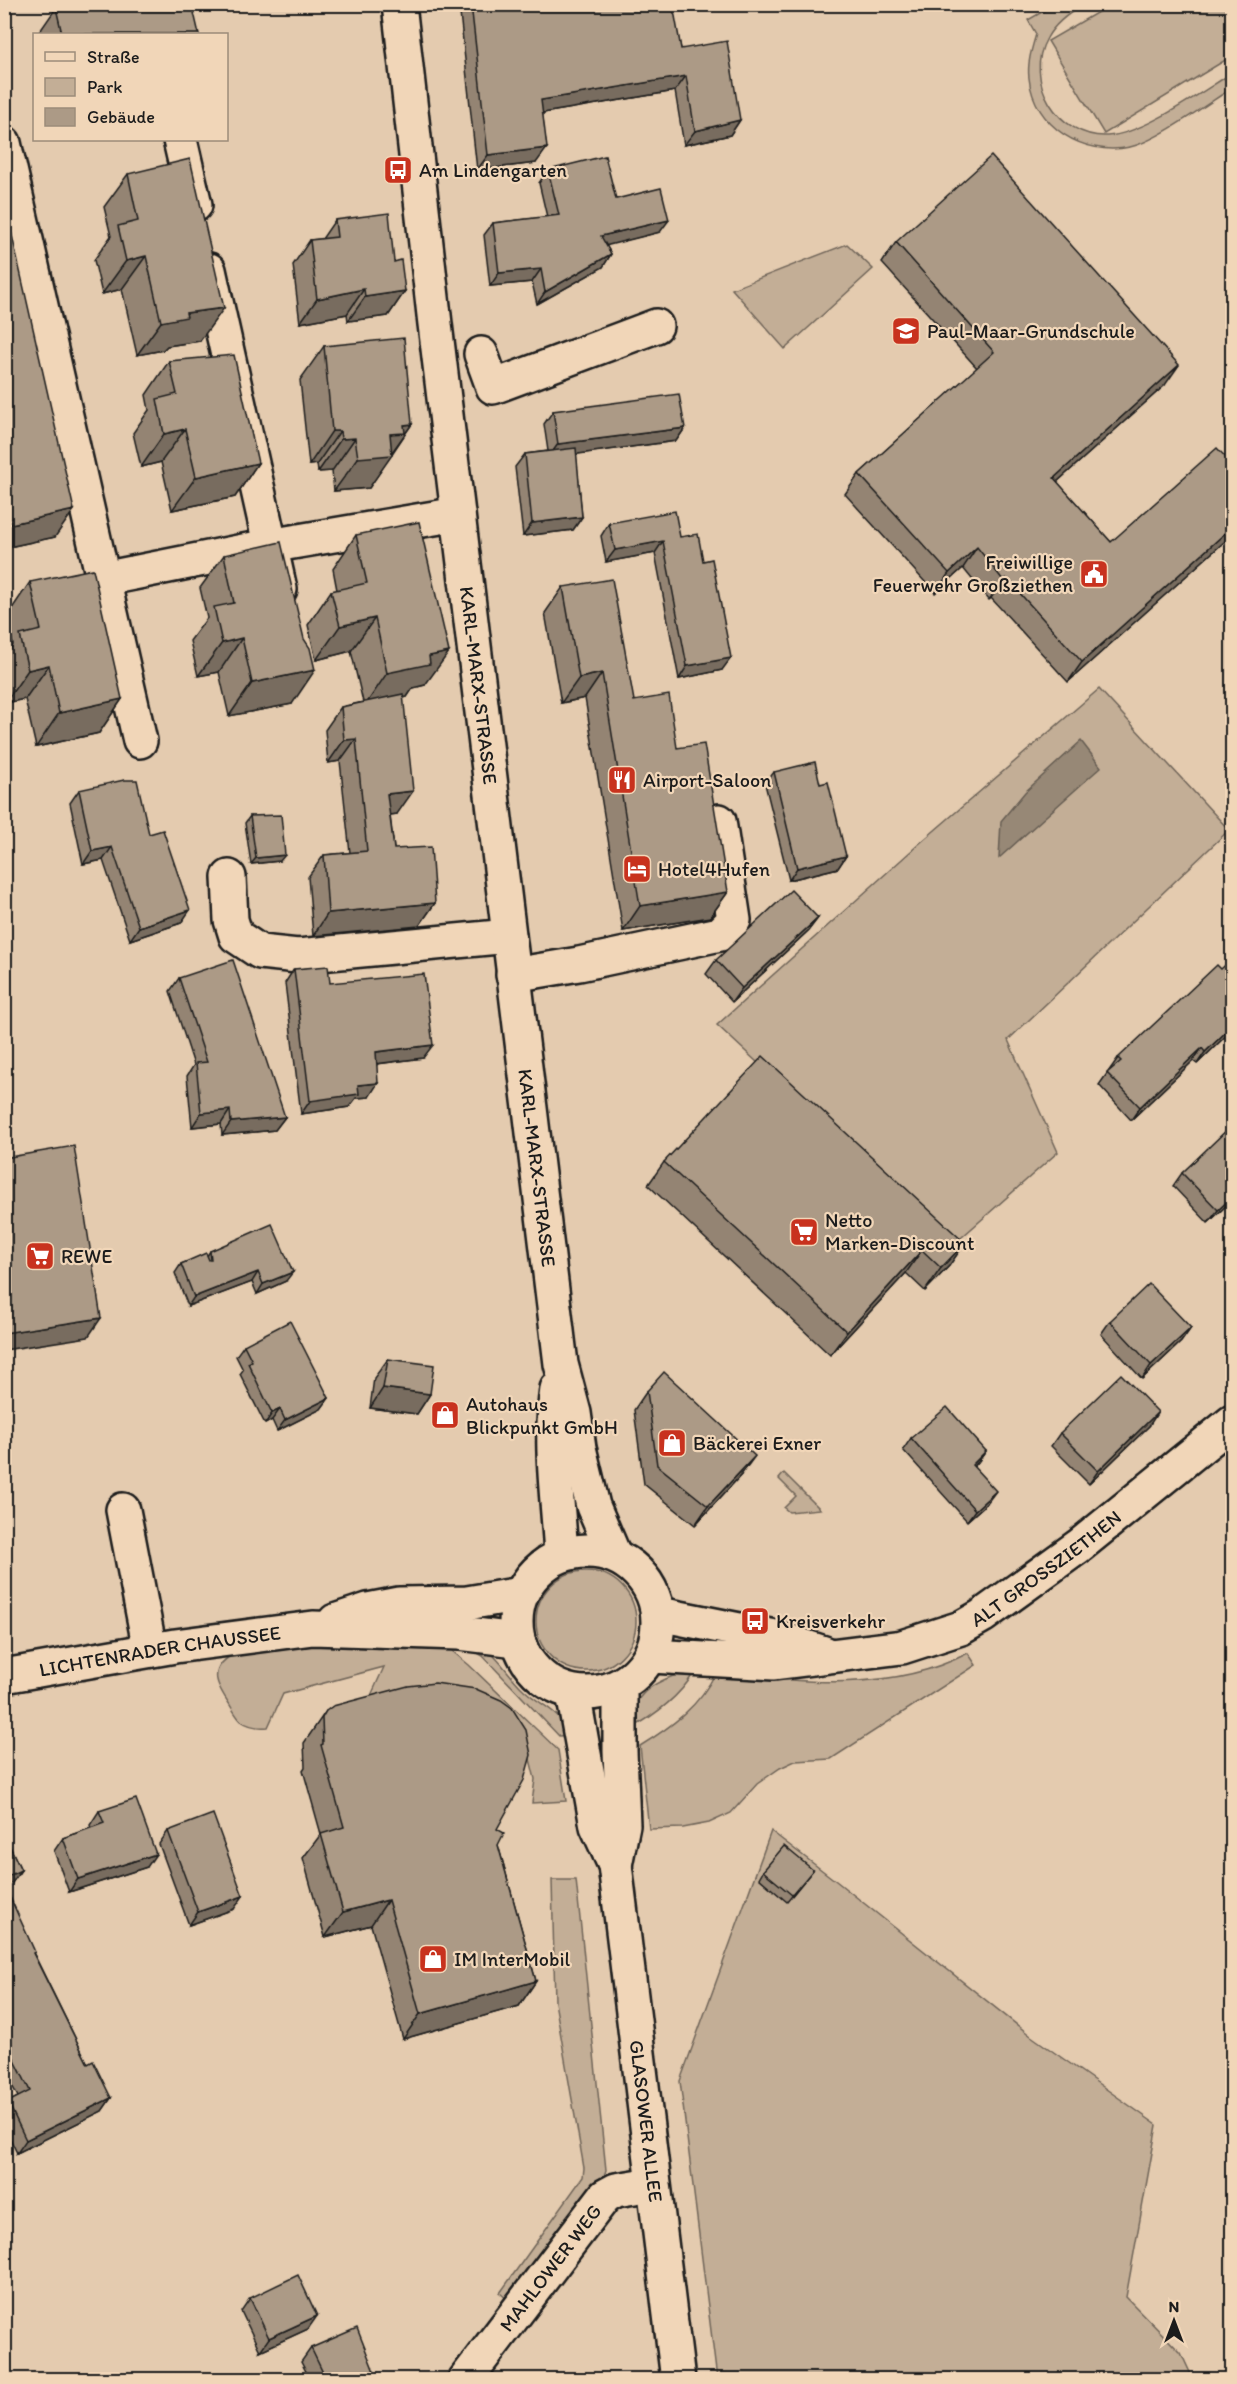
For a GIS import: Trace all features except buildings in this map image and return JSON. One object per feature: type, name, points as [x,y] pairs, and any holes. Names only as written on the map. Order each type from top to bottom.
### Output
[{"type":"main road","name":"KARL-MARX-STRASSE","points":[[399,4],[561,1364],[574,1413],[579,1448],[593,1506],[614,1555]]},
{"type":"main road","points":[[180,141],[269,546],[286,612]]},
{"type":"main road","points":[[4,143],[140,741]]},
{"type":"main road","points":[[481,354],[493,387],[656,326]]},
{"type":"main road","points":[[103,579],[269,546],[458,514]]},
{"type":"main road","points":[[513,975],[579,964],[720,934],[734,920],[719,821]]},
{"type":"main road","points":[[229,877],[231,920],[236,936],[260,952],[298,956],[509,936]]},
{"type":"main road","name":"KARL-MARX-STRASSE","points":[[561,1364],[554,1413],[554,1456],[561,1555]]},
{"type":"main road","name":"ALT GROSSZIETHEN","points":[[651,1656],[774,1664],[902,1647],[942,1635],[982,1617],[1079,1546],[1233,1422]]},
{"type":"main road","points":[[123,1510],[150,1650]]},
{"type":"main road","points":[[587,1550],[614,1555],[631,1565],[644,1578],[654,1595],[659,1614],[658,1635],[651,1656],[643,1668],[620,1686],[597,1693],[573,1693],[554,1686],[538,1674],[525,1658],[518,1640],[516,1609],[521,1594],[544,1564],[561,1555],[587,1550]]},
{"type":"main road","name":"LICHTENRADER CHAUSSEE","points":[[313,1628],[368,1610],[399,1604],[467,1603],[521,1594]]},
{"type":"main road","name":"ALT GROSSZIETHEN","points":[[659,1614],[775,1637],[831,1655]]},
{"type":"main road","name":"LICHTENRADER CHAUSSEE","points":[[4,1676],[150,1650],[313,1628],[459,1633],[518,1640]]},
{"type":"main road","name":"GLASOWER ALLEE","points":[[615,1865],[623,1825],[620,1686]]},
{"type":"main road","name":"GLASOWER ALLEE","points":[[573,1693],[597,1826],[615,1865],[678,2379]]},
{"type":"main road","name":"MAHLOWER WEG","points":[[465,2379],[605,2196],[616,2190],[653,2184]]},
{"type":"green space","points":[[1054,5],[1083,5],[1063,19],[1047,38],[1041,54],[1039,71],[1043,88],[1050,104],[1060,117],[1089,134],[1107,136],[1121,134],[1154,121],[1232,73],[1232,88],[1168,130],[1130,147],[1113,149],[1079,142],[1064,135],[1040,111],[1029,78],[1029,61],[1036,34],[1028,20]]},
{"type":"green space","points":[[1110,5],[1232,5],[1232,56],[1104,134],[1048,41]]},
{"type":"green space","points":[[847,244],[873,269],[785,349],[732,289]]},
{"type":"green space","points":[[1099,689],[1229,830],[1008,1040],[1058,1152],[954,1244],[717,1025],[920,843]]},
{"type":"green space","points":[[784,1473],[820,1509],[789,1512],[784,1508],[796,1496],[779,1479]]},
{"type":"green space","points":[[586,1571],[605,1574],[622,1585],[633,1602],[636,1621],[633,1640],[622,1657],[605,1668],[586,1671],[567,1668],[550,1657],[539,1640],[536,1621],[539,1602],[550,1585],[567,1574]]},
{"type":"green space","points":[[440,1641],[469,1665],[558,1750],[566,1801],[532,1803],[535,1779],[529,1755],[369,1700],[384,1667],[283,1694],[268,1727],[250,1726],[241,1721],[218,1685],[219,1666],[232,1655],[312,1644]]},
{"type":"green space","points":[[474,1651],[490,1652],[521,1687],[555,1713],[569,1735],[559,1736],[483,1656]]},
{"type":"green space","points":[[968,1653],[976,1665],[831,1759],[795,1761],[780,1768],[757,1784],[731,1813],[709,1823],[683,1828],[649,1829],[640,1746],[684,1715],[702,1695],[716,1672],[812,1681],[877,1680],[908,1675],[939,1666]]},
{"type":"green space","points":[[679,1674],[693,1674],[664,1707],[627,1731],[633,1709],[643,1694],[658,1683]]},
{"type":"green space","points":[[771,1831],[1031,2036],[1157,2125],[1126,2297],[1181,2353],[1193,2379],[717,2379],[680,2081]]},
{"type":"green space","points":[[552,1880],[576,1880],[606,2170],[600,2188],[509,2301],[500,2293],[583,2177],[584,2168],[555,2002]]},
{"type":"shaded area","points":[[1081,741],[1101,767],[999,858],[1001,821],[1025,792]]},
{"type":"place","name":"Am Lindengarten","points":[[398,170]]},
{"type":"place","name":"Paul-Maar-Grundschule","points":[[906,331]]},
{"type":"place","name":"Freiwillige Feuerwehr Großziethen","points":[[1094,574]]},
{"type":"place","name":"Airport-Saloon","points":[[622,780]]},
{"type":"place","name":"Hotel4Hufen","points":[[637,869]]},
{"type":"place","name":"Netto Marken-Discount","points":[[804,1232]]},
{"type":"place","name":"REWE","points":[[40,1256]]},
{"type":"place","name":"Autohaus Blickpunkt GmbH","points":[[445,1415]]},
{"type":"place","name":"Bäckerei Exner","points":[[672,1443]]},
{"type":"place","name":"Kreisverkehr","points":[[755,1621]]},
{"type":"place","name":"IM InterMobil","points":[[433,1959]]}]
